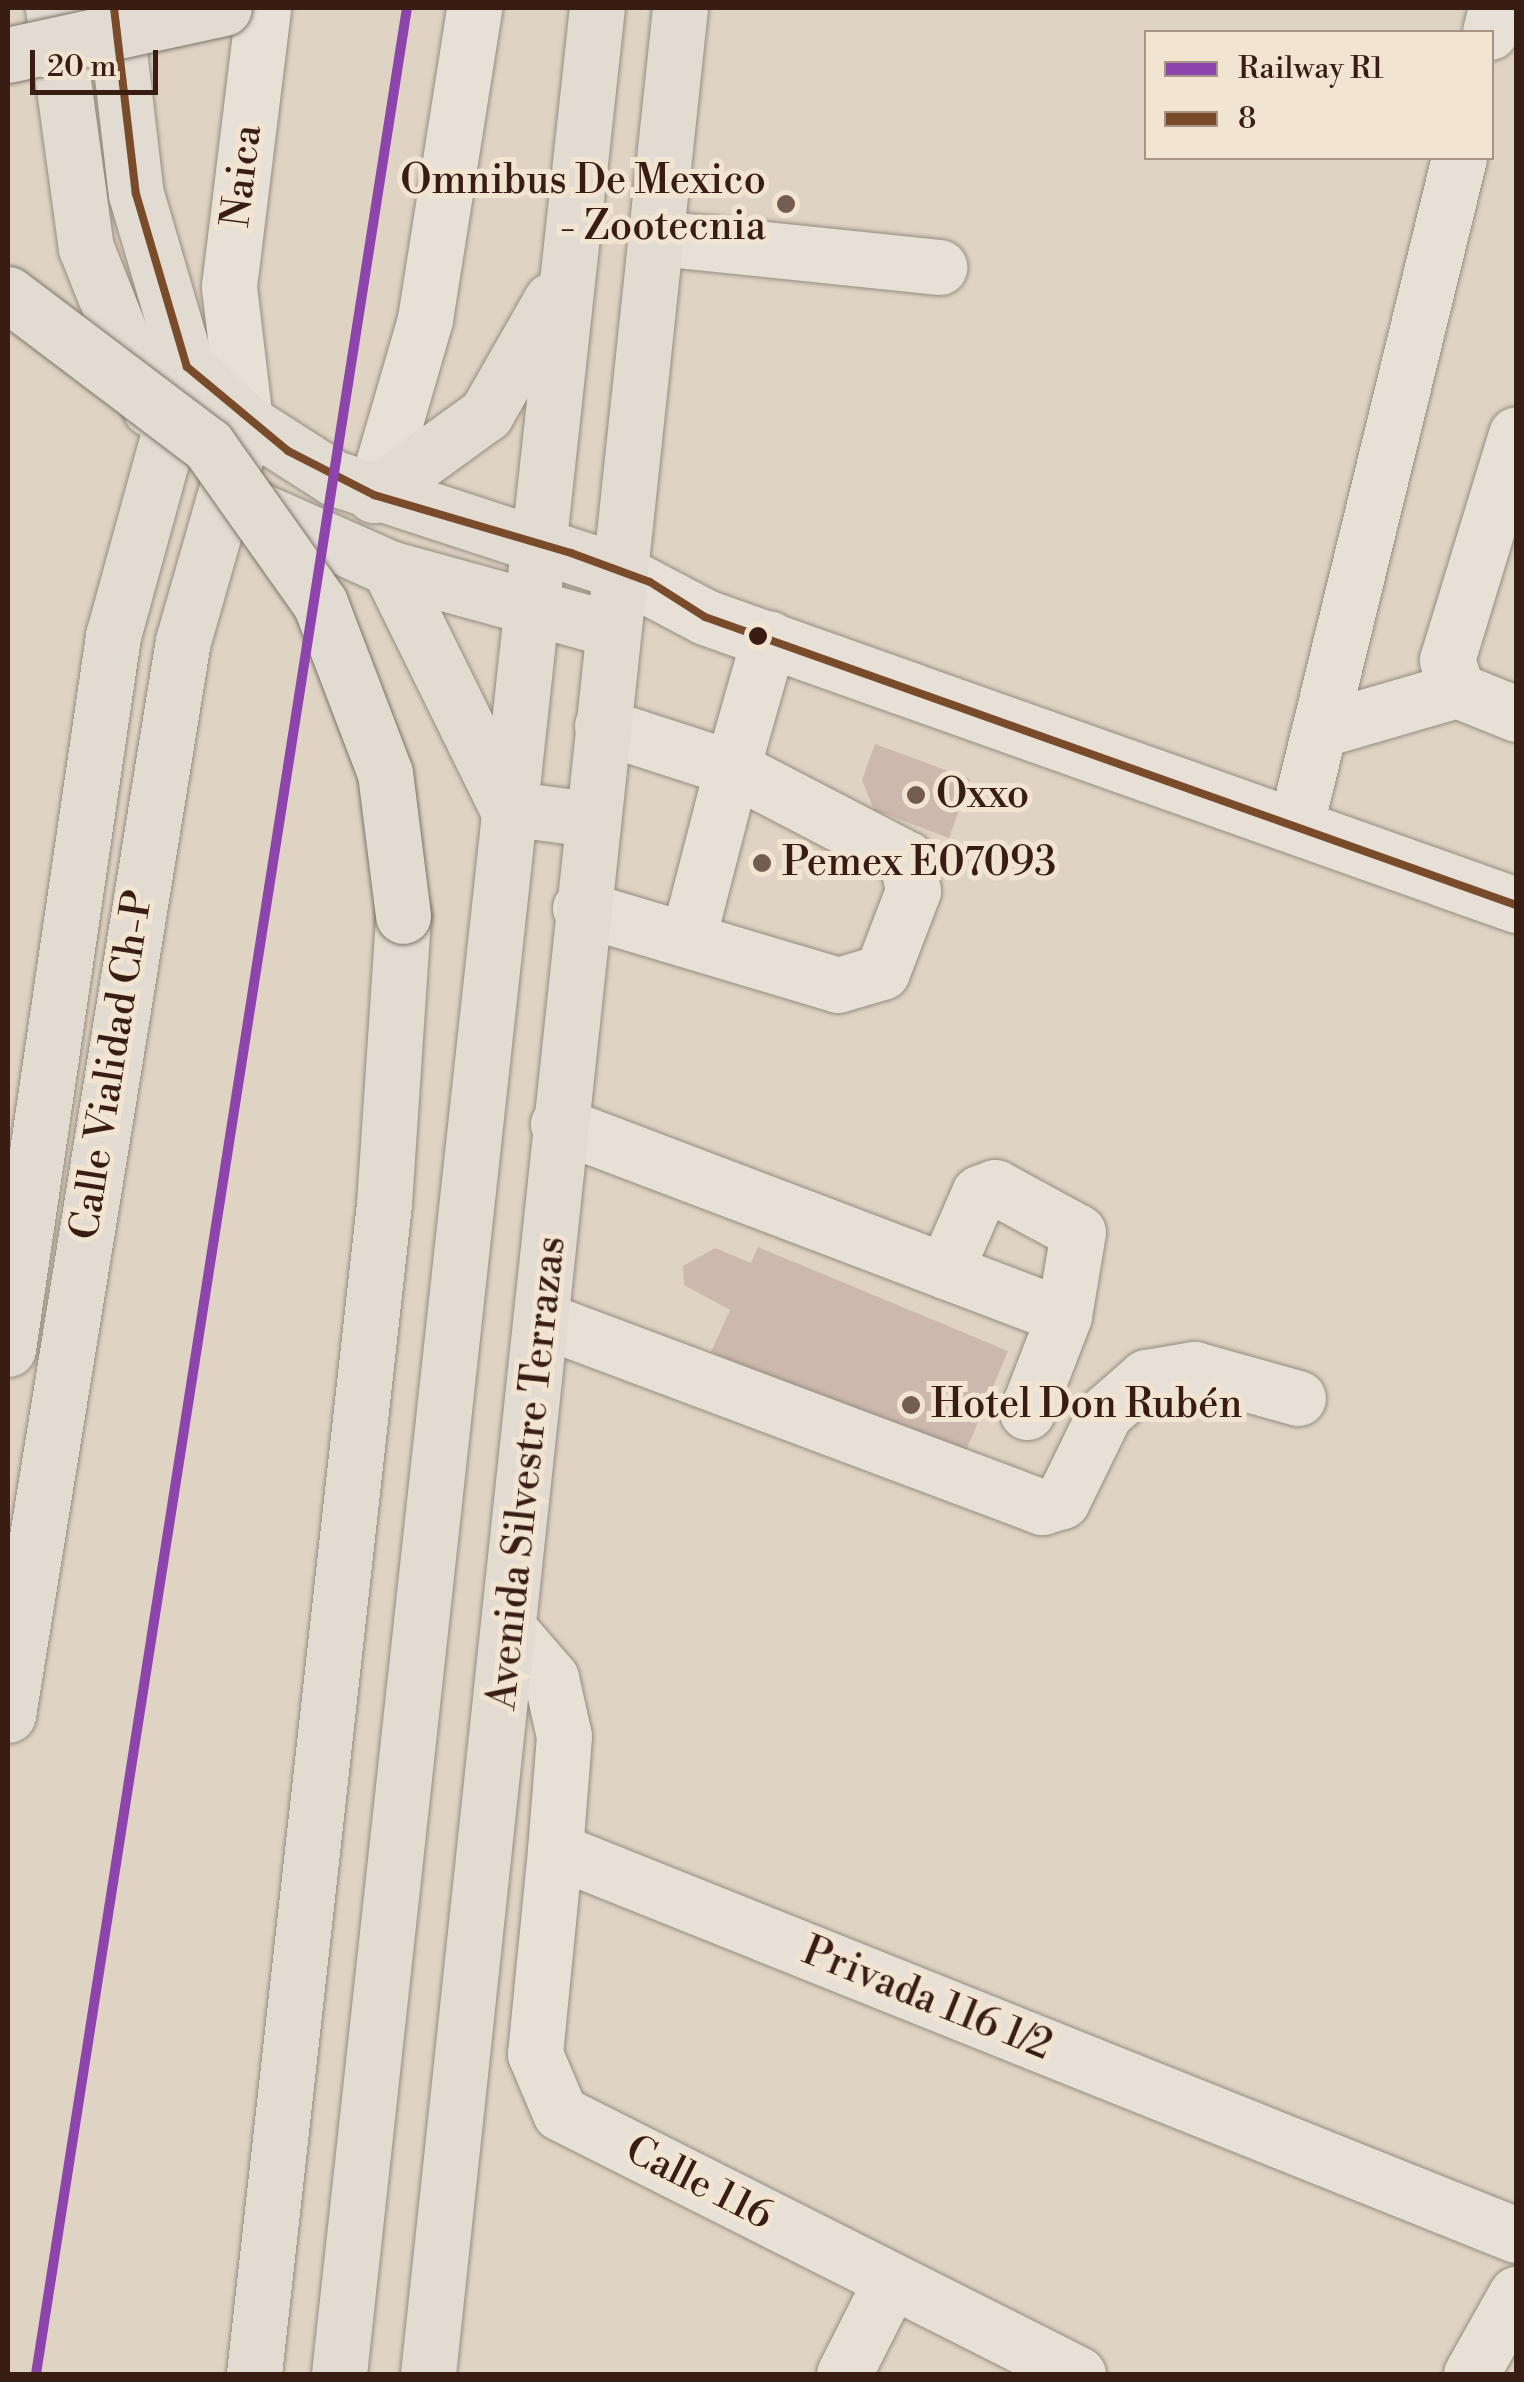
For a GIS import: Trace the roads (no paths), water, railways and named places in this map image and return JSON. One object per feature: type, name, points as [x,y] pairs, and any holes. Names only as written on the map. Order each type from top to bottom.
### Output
[{"type":"main road","points":[[53,8],[98,293],[168,434],[228,494],[389,568],[610,629]]},
{"type":"main road","points":[[114,8],[136,194],[188,366],[246,421],[374,495],[538,542],[616,570]]},
{"type":"main road","points":[[8,55],[224,8]]},
{"type":"main road","points":[[339,2374],[597,8]]},
{"type":"main road","name":"Avenida Silvestre Terrazas","points":[[428,2374],[546,1320],[558,1124],[580,908],[616,570],[658,238],[680,8]]},
{"type":"main road","points":[[374,495],[486,414],[569,260]]},
{"type":"main road","points":[[8,294],[208,445],[320,604],[385,773],[403,916],[384,1204],[254,2374]]},
{"type":"main road","name":"Calle Vialidad Ch-P","points":[[8,1349],[112,636],[188,366]]},
{"type":"main road","name":"Calle Vialidad Ch-P","points":[[8,1715],[182,640],[228,494],[246,421]]},
{"type":"main road","points":[[389,568],[507,808]]},
{"type":"main road","points":[[507,808],[591,819]]},
{"type":"street","name":"Naica","points":[[246,421],[229,286],[263,8]]},
{"type":"street","points":[[374,495],[425,318],[474,8]]},
{"type":"street","points":[[1296,824],[1459,160]]},
{"type":"street","points":[[658,238],[940,267]]},
{"type":"street","name":"Naica","points":[[188,366],[229,286]]},
{"type":"street","points":[[1452,675],[1516,434]]},
{"type":"street","points":[[616,570],[705,617],[1296,824],[1516,906]]},
{"type":"street","points":[[610,629],[705,617]]},
{"type":"street","points":[[688,938],[769,638]]},
{"type":"street","points":[[1323,712],[1452,675],[1516,714]]},
{"type":"street","points":[[580,908],[854,985],[882,972],[914,890],[907,859],[892,844],[732,768],[602,726]]},
{"type":"street","points":[[558,1124],[1064,1316]]},
{"type":"street","points":[[945,1271],[980,1193],[1002,1188],[1078,1232],[1064,1316],[1027,1412]]},
{"type":"street","points":[[546,1320],[1042,1507],[1062,1501],[1105,1413],[1146,1377],[1194,1368],[1298,1398]]},
{"type":"street","points":[[512,1633],[552,1678],[564,1736],[555,1850]]},
{"type":"street","name":"Privada 116 1/2","points":[[555,1850],[1516,2235]]},
{"type":"street","name":"Calle 116","points":[[555,1850],[536,2054],[560,2113],[1078,2374]]},
{"type":"street","points":[[844,2374],[891,2281]]},
{"type":"street","points":[[1470,2374],[1516,2294]]},
{"type":"rail line","name":"R1","points":[[36,2374],[407,8]]},
{"type":"place","name":"Omnibus De Mexico - Zootecnia","points":[[786,204]]},
{"type":"place","name":"Oxxo","points":[[916,795]]},
{"type":"place","name":"Pemex E07093","points":[[762,863]]},
{"type":"place","name":"Hotel Don Rubén","points":[[911,1405]]}]
